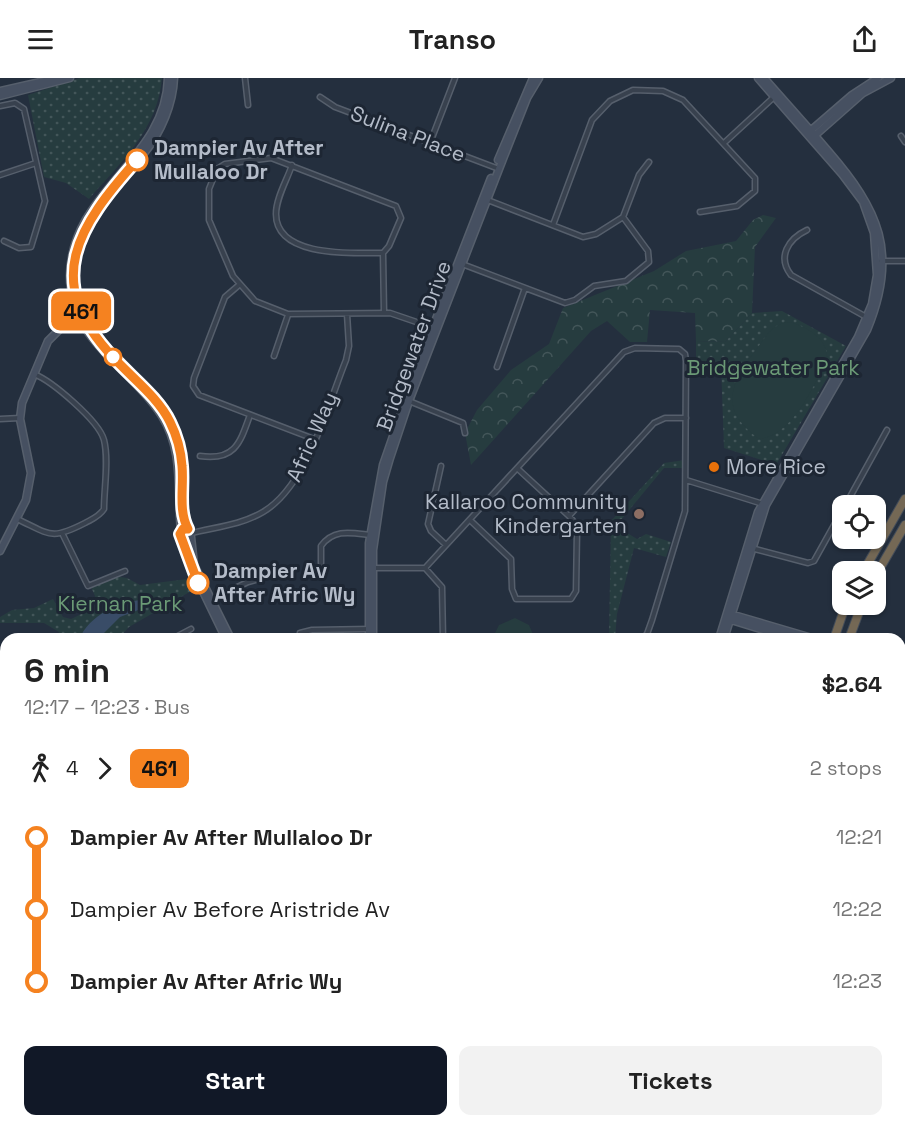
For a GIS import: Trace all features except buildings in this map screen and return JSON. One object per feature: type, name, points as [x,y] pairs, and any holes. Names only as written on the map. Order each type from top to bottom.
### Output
[{"type":"highway","points":[[869,561],[905,500]]},
{"type":"highway","points":[[884,561],[905,525]]},
{"type":"highway","points":[[836,633],[842,615]]},
{"type":"highway","points":[[850,633],[857,615]]},
{"type":"street","points":[[0,91],[58,78]]},
{"type":"street","points":[[0,96],[70,78]]},
{"type":"street","points":[[168,78],[164,105],[152,135],[96,201],[78,232],[72,250],[70,278],[81,316],[91,339],[156,409],[170,433],[178,465],[181,531],[190,564],[228,633]]},
{"type":"street","points":[[174,78],[166,113],[156,136],[102,201],[81,237],[75,274],[81,316],[98,340],[163,409],[169,421],[180,452],[183,511],[190,533],[192,558],[223,633]]},
{"type":"street","points":[[245,78],[248,105]]},
{"type":"street","points":[[430,143],[455,78]]},
{"type":"street","name":"Bridgewater Drive","points":[[370,633],[373,535],[383,482],[407,400],[533,78]]},
{"type":"street","name":"Bridgewater Drive","points":[[497,168],[527,98],[539,78]]},
{"type":"street","points":[[721,633],[764,504],[869,319],[880,262],[874,233],[862,202],[811,134],[758,78]]},
{"type":"street","points":[[764,78],[776,96]]},
{"type":"street","points":[[811,134],[852,95],[878,78]]},
{"type":"street","points":[[811,134],[862,93],[891,78]]},
{"type":"street","points":[[553,225],[592,120],[603,107],[618,96],[640,89],[670,93],[688,104],[755,178],[756,188],[737,206],[700,212]]},
{"type":"street","name":"Sulina Place","points":[[320,96],[335,106],[497,168]]},
{"type":"street","points":[[724,143],[776,96]]},
{"type":"street","points":[[0,106],[15,103],[24,109],[45,201],[31,248],[25,249],[4,241]]},
{"type":"street","points":[[901,136],[905,142]]},
{"type":"street","points":[[384,312],[383,253],[389,246],[401,218],[398,208],[271,158],[220,166],[212,176],[208,197],[209,220],[238,285],[255,301],[288,314],[384,312],[435,329]]},
{"type":"street","points":[[485,200],[587,237],[623,217],[639,175],[649,162]]},
{"type":"street","points":[[0,175],[36,163]]},
{"type":"street","points":[[292,165],[276,208],[277,223],[283,234],[292,240],[330,254],[383,253]]},
{"type":"street","points":[[460,263],[561,302],[570,302],[594,286],[621,283],[649,262],[648,251],[623,217]]},
{"type":"street","points":[[807,230],[789,242],[784,254],[785,267],[791,275],[869,319]]},
{"type":"street","points":[[880,262],[905,261]]},
{"type":"street","points":[[238,285],[225,297],[193,386],[199,395],[314,439]]},
{"type":"street","points":[[498,368],[525,288]]},
{"type":"street","points":[[274,356],[288,314]]},
{"type":"street","name":"Afric Way","points":[[190,533],[244,521],[271,506],[291,487],[301,473],[348,352],[347,314]]},
{"type":"street","points":[[0,550],[26,500],[31,473],[20,418],[22,403],[48,340],[63,326],[81,316]]},
{"type":"street","points":[[425,568],[471,521],[624,352],[635,348],[671,348],[682,351],[686,357],[684,516],[647,633]]},
{"type":"street","points":[[17,519],[49,534],[63,535],[100,516],[104,509],[105,442],[101,431],[54,385],[33,374]]},
{"type":"street","points":[[407,400],[463,423],[465,433]]},
{"type":"street","points":[[200,456],[218,457],[235,448],[250,415]]},
{"type":"street","points":[[0,419],[20,418]]},
{"type":"street","points":[[569,516],[654,423],[665,418],[686,418]]},
{"type":"street","points":[[851,495],[887,430]]},
{"type":"street","points":[[441,466],[428,524],[431,531],[446,545]]},
{"type":"street","points":[[471,521],[511,559],[512,589],[516,599],[567,600],[575,596],[577,588],[576,528],[569,516],[518,469]]},
{"type":"street","points":[[686,480],[764,504]]},
{"type":"street","points":[[749,548],[808,563],[814,561],[832,529]]},
{"type":"street","points":[[181,531],[190,533]]},
{"type":"street","points":[[321,563],[321,546],[334,534],[345,532],[373,535]]},
{"type":"street","points":[[183,539],[190,533]]},
{"type":"street","points":[[63,535],[88,586],[125,571]]},
{"type":"street","points":[[371,568],[425,568],[442,586],[443,633]]},
{"type":"street","points":[[209,600],[248,582],[263,578]]},
{"type":"street","points":[[725,633],[728,616]]},
{"type":"street","points":[[728,616],[776,633]]},
{"type":"street","points":[[728,616],[793,633]]},
{"type":"street","points":[[183,633],[190,629]]},
{"type":"street","points":[[300,633],[312,630],[371,629]]},
{"type":"street","name":"Bridgewater Drive","points":[[371,629],[372,633]]},
{"type":"green space","points":[[80,78],[162,78],[159,96],[146,129],[125,158],[89,199],[66,183],[44,177],[28,95]]},
{"type":"green space","points":[[763,215],[776,218],[755,247],[752,313],[725,342],[696,341],[695,313],[650,310],[647,342],[630,342],[607,321],[591,331],[471,465],[465,433],[477,410],[511,370],[549,344],[563,308],[654,271],[686,251],[736,241],[753,220]]},
{"type":"green space","name":"Bridgewater Park","points":[[782,311],[846,346],[773,470],[768,462],[724,448],[721,365],[696,363],[696,341],[725,342],[752,313]]},
{"type":"green space","points":[[790,322],[811,331],[821,341],[825,346],[827,361],[792,420],[771,436],[759,439],[737,416],[733,405],[733,394],[741,372],[768,334],[775,327]]},
{"type":"green space","points":[[685,460],[685,468],[664,468],[616,526],[637,539],[646,534],[671,542],[666,557],[634,548],[617,614],[615,633],[609,633],[611,521],[664,463]]},
{"type":"green space","name":"Kiernan Park","points":[[114,576],[127,578],[140,585],[187,579],[193,590],[129,627],[124,633],[59,633],[44,623],[0,623],[0,617],[12,610],[34,608],[53,599],[63,617],[71,619],[94,608],[95,596],[91,587]]},
{"type":"green space","points":[[515,618],[529,625],[532,633],[495,633],[499,625]]},
{"type":"water","points":[[140,600],[145,603],[141,609],[120,617],[104,633],[83,633],[97,617],[121,604]]},
{"type":"bus line","name":"461","points":[[137,160],[102,201],[85,227],[76,254],[76,291],[86,323],[92,332],[163,409],[175,432],[182,465],[183,516],[188,529],[183,529],[180,534],[198,583]]},
{"type":"place","name":"Dampier Av After Mullaloo Dr","points":[[137,160]]},
{"type":"place","name":"More Rice","points":[[714,467]]},
{"type":"place","name":"Kallaroo Community Kindergarten","points":[[639,514]]},
{"type":"place","name":"Dampier Av After Afric Wy","points":[[198,583]]}]
